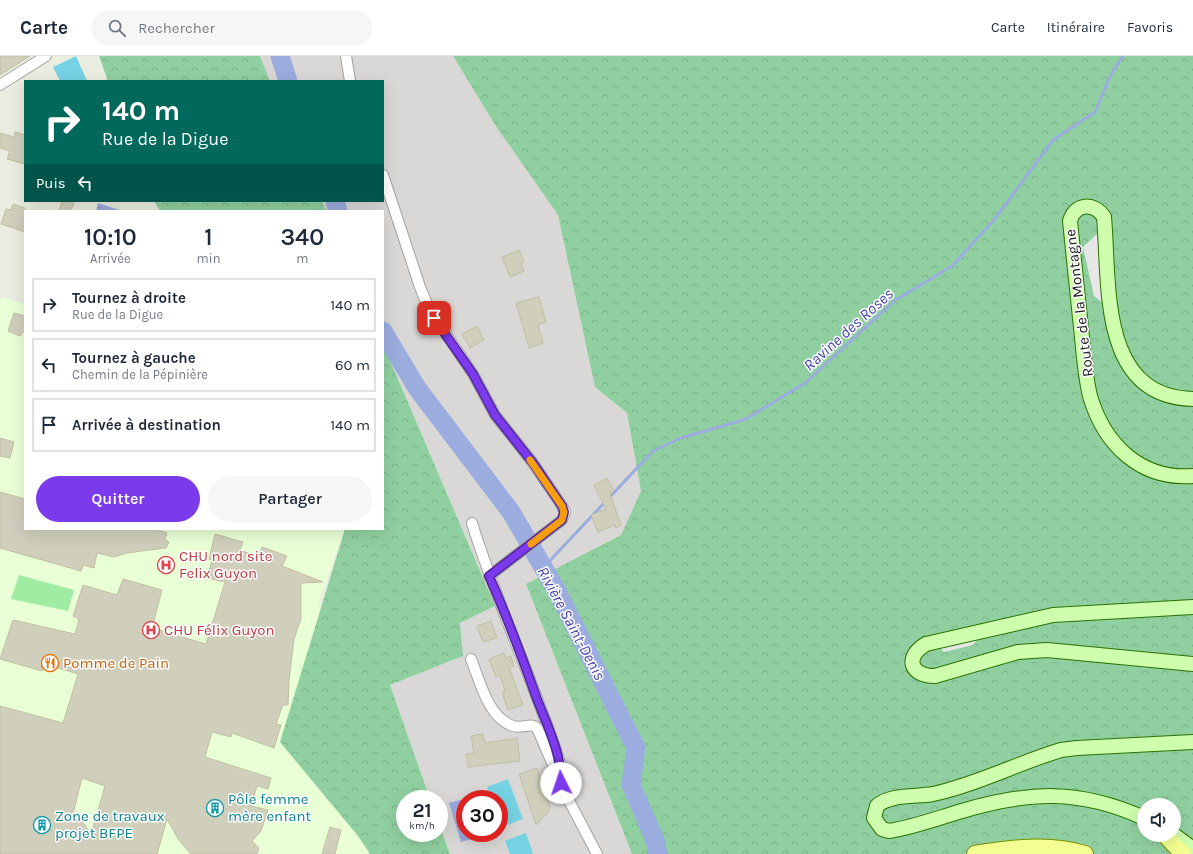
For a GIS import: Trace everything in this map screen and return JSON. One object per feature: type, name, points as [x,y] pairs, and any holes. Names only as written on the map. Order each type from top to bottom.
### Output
[{"type":"main road","name":"Route de la Montagne","points":[[1193,399],[1176,398],[1162,393],[1148,385],[1137,376],[1123,358],[1114,330],[1104,217],[1094,207],[1088,206],[1076,210],[1070,221],[1084,356],[1090,395],[1101,423],[1115,444],[1133,462],[1153,471],[1182,477],[1193,476]]},
{"type":"main road","points":[[1193,607],[1053,615],[926,644],[916,650],[912,656],[912,663],[919,674],[925,676],[935,676],[1018,652],[1047,650],[1193,664]]},
{"type":"main road","points":[[1137,815],[1105,803],[1062,796],[1012,798],[889,831],[882,829],[874,818],[877,806],[887,800],[922,796],[950,790],[1061,750],[1193,742]]},
{"type":"main road","points":[[1181,840],[1193,849]]},
{"type":"main road","points":[[1172,842],[1183,854]]},
{"type":"main road","points":[[975,854],[1007,848],[1034,847],[1076,851],[1085,854]]},
{"type":"street","points":[[0,85],[46,56]]},
{"type":"street","points":[[346,56],[350,80]]},
{"type":"street","points":[[384,178],[429,309],[473,374],[495,415],[533,463],[562,506],[564,517],[491,574]]},
{"type":"street","points":[[472,523],[544,718],[561,768],[561,783]]},
{"type":"street","points":[[471,659],[493,712],[508,725],[516,727],[531,725],[537,728],[564,791],[597,854]]},
{"type":"shaded area","points":[[76,56],[87,80],[60,80],[53,67]]},
{"type":"shaded area","points":[[260,56],[453,56],[495,125],[558,215],[595,387],[627,413],[641,491],[621,535],[526,584],[632,854],[450,854],[446,842],[448,842],[448,790],[427,790],[390,685],[463,656],[460,623],[495,606],[384,346],[384,210],[326,210],[322,202],[384,202],[384,80],[270,80]]},
{"type":"shaded area","points":[[1097,234],[1104,304],[1094,296],[1083,247]]},
{"type":"shaded area","name":"CHU Félix Guyon","points":[[2,297],[24,304],[24,530],[345,530],[319,601],[330,759],[371,852],[366,854],[0,854],[0,301]]},
{"type":"shaded area","points":[[979,638],[973,645],[944,652],[939,647]]},
{"type":"shaded area","points":[[508,779],[523,819],[508,825],[508,790],[488,790],[487,787]]},
{"type":"shaded area","points":[[526,833],[533,854],[510,854],[505,842],[508,842],[508,840]]},
{"type":"green space","points":[[99,56],[260,56],[270,80],[108,80]]},
{"type":"green space","points":[[453,56],[1193,56],[1193,854],[632,854],[526,584],[621,535],[641,491],[627,413],[595,387],[558,215],[495,125]]},
{"type":"green space","points":[[155,202],[322,202],[326,210],[159,210]]},
{"type":"green space","points":[[384,346],[495,606],[460,623],[463,656],[390,685],[427,790],[396,790],[396,842],[446,842],[450,854],[370,854],[358,836],[280,742],[345,530],[384,530]]},
{"type":"green space","points":[[19,575],[74,590],[68,611],[11,599]]},
{"type":"water","points":[[98,203],[120,210],[96,210]]},
{"type":"water","points":[[456,801],[456,826],[449,803]]},
{"type":"building","points":[[0,56],[30,56],[0,75]]},
{"type":"building","points":[[15,132],[24,135],[24,164],[7,159],[10,151],[0,148],[0,133],[14,137]]},
{"type":"building","points":[[62,202],[74,203],[71,210],[59,210]]},
{"type":"building","points":[[13,204],[25,208],[24,232],[1,224],[6,209],[11,210]]},
{"type":"building","points":[[519,250],[524,262],[521,263],[524,271],[510,277],[502,257]]},
{"type":"building","points":[[539,297],[546,322],[538,325],[543,343],[529,348],[516,303]]},
{"type":"building","points":[[14,313],[24,316],[24,331],[20,336],[8,331]]},
{"type":"building","points":[[477,326],[484,340],[470,348],[462,334]]},
{"type":"building","points":[[0,438],[14,442],[10,458],[0,456]]},
{"type":"building","points":[[607,478],[614,491],[610,494],[621,525],[616,528],[615,525],[598,532],[591,515],[606,509],[594,485]]},
{"type":"building","points":[[0,492],[24,499],[24,530],[159,530],[167,533],[165,539],[169,542],[166,548],[127,553],[114,557],[97,553],[94,568],[83,565],[81,571],[0,548]]},
{"type":"building","name":"CHU Félix Guyon","points":[[215,534],[243,542],[240,550],[258,557],[262,547],[287,556],[282,566],[323,582],[301,583],[301,619],[294,639],[288,705],[283,705],[276,724],[281,725],[274,748],[232,733],[231,737],[212,732],[205,757],[271,778],[268,789],[257,786],[251,806],[268,810],[261,831],[252,841],[259,848],[257,854],[191,854],[178,839],[167,819],[157,854],[0,854],[0,706],[63,723],[78,674],[45,664],[42,671],[0,659],[13,620],[75,634],[79,619],[73,616],[83,585],[117,595],[123,579],[162,590],[152,628],[206,644],[225,582],[207,578],[212,560],[209,559]],"holes":[[[82,778],[105,786],[91,834],[82,821],[72,818]]]},
{"type":"building","points":[[491,621],[497,638],[483,642],[477,626]]},
{"type":"building","points":[[504,653],[505,658],[511,656],[514,666],[509,668],[523,705],[508,710],[502,692],[505,691],[500,675],[496,677],[489,659]]},
{"type":"building","points":[[483,734],[485,743],[517,738],[520,761],[468,767],[466,754],[474,753],[471,736]]},
{"type":"building","points":[[537,768],[550,807],[548,812],[536,825],[519,774]]},
{"type":"building","points":[[330,827],[341,830],[335,854],[322,854]]},
{"type":"waterway","name":"Rivière Saint-Denis","points":[[280,56],[288,80]]},
{"type":"waterway","name":"Ravine des Roses","points":[[543,568],[653,451],[681,438],[746,419],[805,383],[894,301],[952,266],[994,220],[1053,140],[1095,112],[1111,74],[1123,56]]},
{"type":"waterway","name":"Rivière Saint-Denis","points":[[335,202],[338,210]]},
{"type":"waterway","name":"Rivière Saint-Denis","points":[[384,333],[417,388],[511,512],[557,591],[636,748],[631,785],[655,840],[658,854]]},
{"type":"slow traffic","points":[[530,460],[562,506],[564,512],[564,517],[562,520],[531,544]]},
{"type":"place","name":"CHU nord site Felix Guyon","points":[[166,565]]},
{"type":"place","name":"CHU Félix Guyon","points":[[151,630]]},
{"type":"place","name":"Pomme de Pain","points":[[50,663]]},
{"type":"place","name":"Pôle femme mère enfant","points":[[215,808]]},
{"type":"place","name":"Zone de travaux projet BFPE","points":[[42,825]]},
{"type":"route","points":[[434,318],[473,374],[495,415],[533,463],[562,506],[564,512],[564,517],[562,520],[489,576],[502,606],[544,718],[561,768],[561,783]]}]
